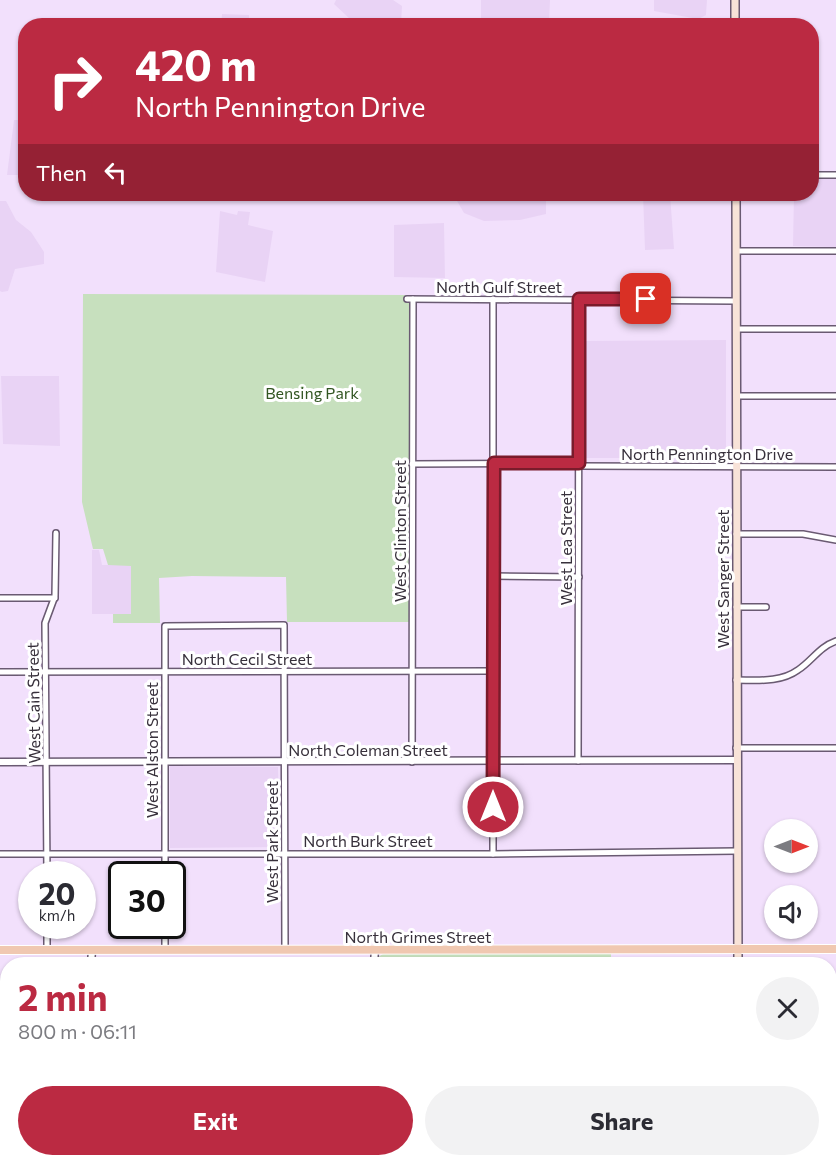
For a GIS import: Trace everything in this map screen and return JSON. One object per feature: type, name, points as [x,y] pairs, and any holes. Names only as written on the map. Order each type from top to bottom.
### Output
[{"type":"main road","points":[[735,0],[735,18]]},
{"type":"main road","name":"West Sanger Street","points":[[736,201],[738,957]]},
{"type":"main road","name":"North Grimes Street","points":[[0,950],[836,949]]},
{"type":"street","points":[[819,176],[836,176]]},
{"type":"street","points":[[735,251],[836,251]]},
{"type":"street","name":"North Gulf Street","points":[[410,299],[736,301]]},
{"type":"street","name":"West Clinton Street","points":[[410,299],[412,762]]},
{"type":"street","points":[[493,299],[493,854]]},
{"type":"street","name":"West Lea Street","points":[[578,761],[579,299]]},
{"type":"street","points":[[736,329],[836,329]]},
{"type":"street","points":[[736,396],[836,396]]},
{"type":"street","name":"North Pennington Drive","points":[[412,464],[836,466]]},
{"type":"street","name":"West Cain Street","points":[[47,861],[45,623],[55,598],[56,533]]},
{"type":"street","points":[[736,534],[803,534],[836,540]]},
{"type":"street","points":[[494,576],[579,577]]},
{"type":"street","points":[[0,598],[55,598]]},
{"type":"street","points":[[736,607],[766,607]]},
{"type":"street","name":"West Alston Street","points":[[165,861],[165,626],[284,625]]},
{"type":"street","name":"West Park Street","points":[[284,625],[285,950]]},
{"type":"street","points":[[736,680],[767,680],[787,676],[798,670],[824,646],[836,641]]},
{"type":"street","name":"North Cecil Street","points":[[0,672],[493,671]]},
{"type":"street","points":[[736,748],[836,748]]},
{"type":"street","name":"North Coleman Street","points":[[0,762],[736,760]]},
{"type":"street","name":"North Burk Street","points":[[0,854],[493,854],[737,851]]},
{"type":"street","points":[[47,939],[47,950]]},
{"type":"street","points":[[165,939],[165,950]]},
{"type":"street","points":[[92,950],[92,957]]},
{"type":"street","points":[[374,957],[375,950]]},
{"type":"shaded area","points":[[336,0],[393,0],[402,6],[401,18],[349,18],[334,4]]},
{"type":"shaded area","points":[[481,0],[550,0],[549,18],[481,18]]},
{"type":"shaded area","points":[[654,0],[707,0],[706,15],[700,18],[654,11]]},
{"type":"shaded area","points":[[222,14],[249,15],[249,18],[222,18]]},
{"type":"shaded area","points":[[14,120],[18,120],[18,175],[7,175]]},
{"type":"shaded area","points":[[819,179],[836,179],[836,247],[793,246],[794,201],[819,201]]},
{"type":"shaded area","points":[[0,201],[6,201],[16,220],[31,232],[44,252],[44,264],[15,269],[8,291],[2,292],[0,291]]},
{"type":"shaded area","points":[[457,201],[546,201],[546,214],[520,220],[484,221],[464,213]]},
{"type":"shaded area","points":[[643,201],[671,201],[674,249],[645,250]]},
{"type":"shaded area","points":[[220,211],[237,215],[238,211],[250,212],[248,225],[273,231],[265,282],[216,272]]},
{"type":"shaded area","points":[[444,223],[445,278],[394,277],[394,225]]},
{"type":"shaded area","points":[[726,340],[726,458],[586,458],[585,341]]},
{"type":"shaded area","points":[[1,376],[59,376],[60,446],[3,444]]},
{"type":"shaded area","points":[[92,550],[99,550],[102,565],[131,565],[131,614],[92,614]]},
{"type":"shaded area","points":[[170,766],[278,767],[280,844],[278,847],[170,848]]},
{"type":"green space","name":"Bensing Park","points":[[83,294],[409,295],[409,622],[287,622],[286,577],[192,576],[159,578],[160,623],[113,623],[113,614],[131,614],[131,566],[108,565],[103,549],[93,549],[82,502]]},
{"type":"green space","points":[[383,954],[611,954],[611,957],[378,957]]},
{"type":"route","points":[[493,807],[494,463],[579,463],[579,299],[646,299]]}]
